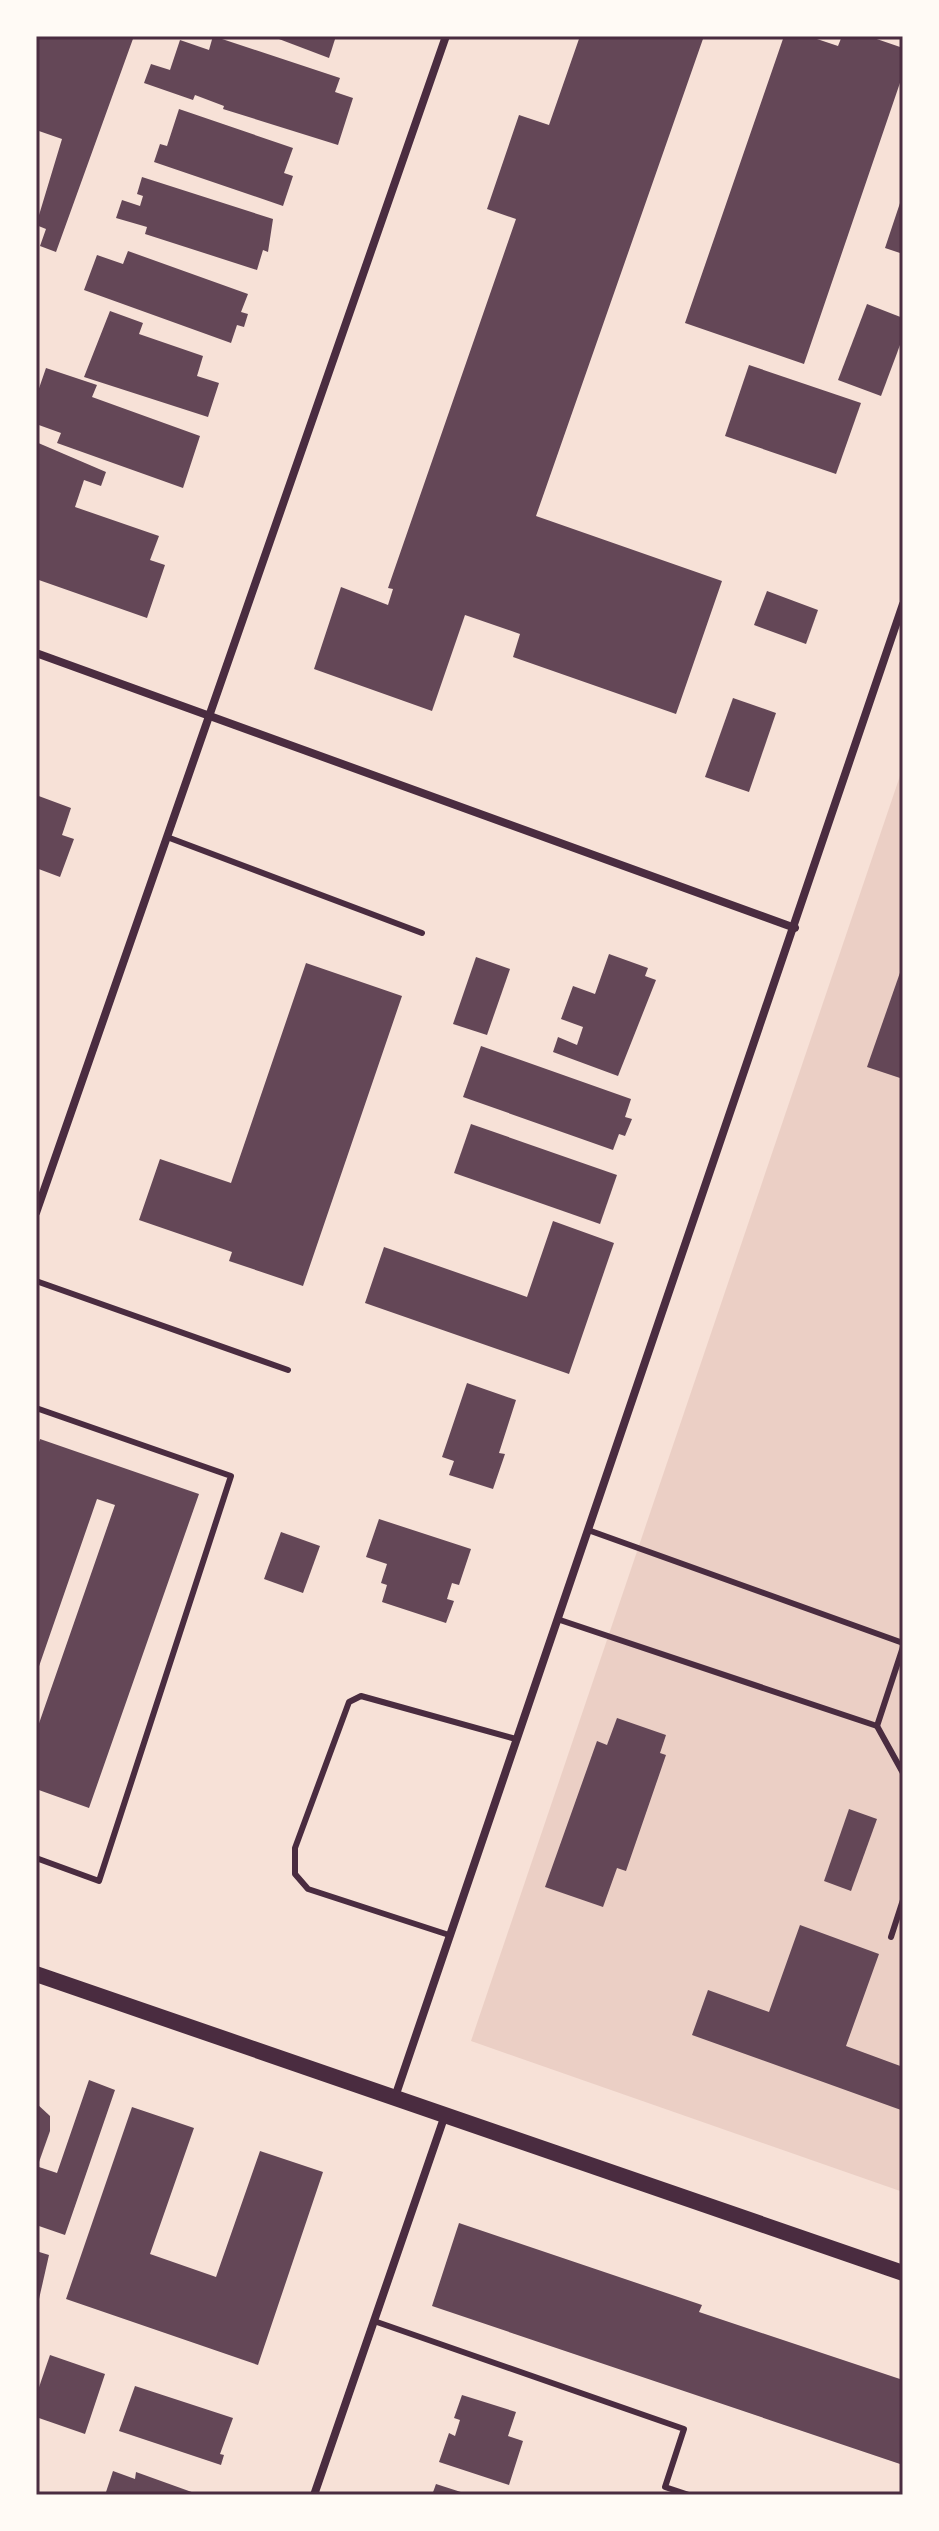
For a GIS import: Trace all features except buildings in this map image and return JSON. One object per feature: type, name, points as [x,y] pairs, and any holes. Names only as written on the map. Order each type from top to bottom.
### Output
[{"type":"main road","points":[[36,1974],[903,2273]]},
{"type":"street","points":[[36,1213],[446,36]]},
{"type":"street","points":[[395,2097],[903,604]]},
{"type":"street","points":[[36,653],[795,928]]},
{"type":"street","points":[[314,2495],[445,2115]]},
{"type":"lane","points":[[167,837],[422,933]]},
{"type":"lane","points":[[36,1281],[288,1370]]},
{"type":"lane","points":[[36,1408],[231,1476],[99,1881],[36,1858]]},
{"type":"lane","points":[[588,1530],[903,1645],[877,1726]]},
{"type":"lane","points":[[557,1619],[877,1726],[903,1773]]},
{"type":"lane","points":[[449,1935],[308,1889],[295,1874],[295,1848],[349,1702],[361,1696],[516,1739]]},
{"type":"lane","points":[[891,1937],[903,1900]]},
{"type":"lane","points":[[374,2321],[684,2429],[665,2487],[689,2495]]},
{"type":"shaded area","points":[[903,767],[903,2192],[471,2041]]}]
